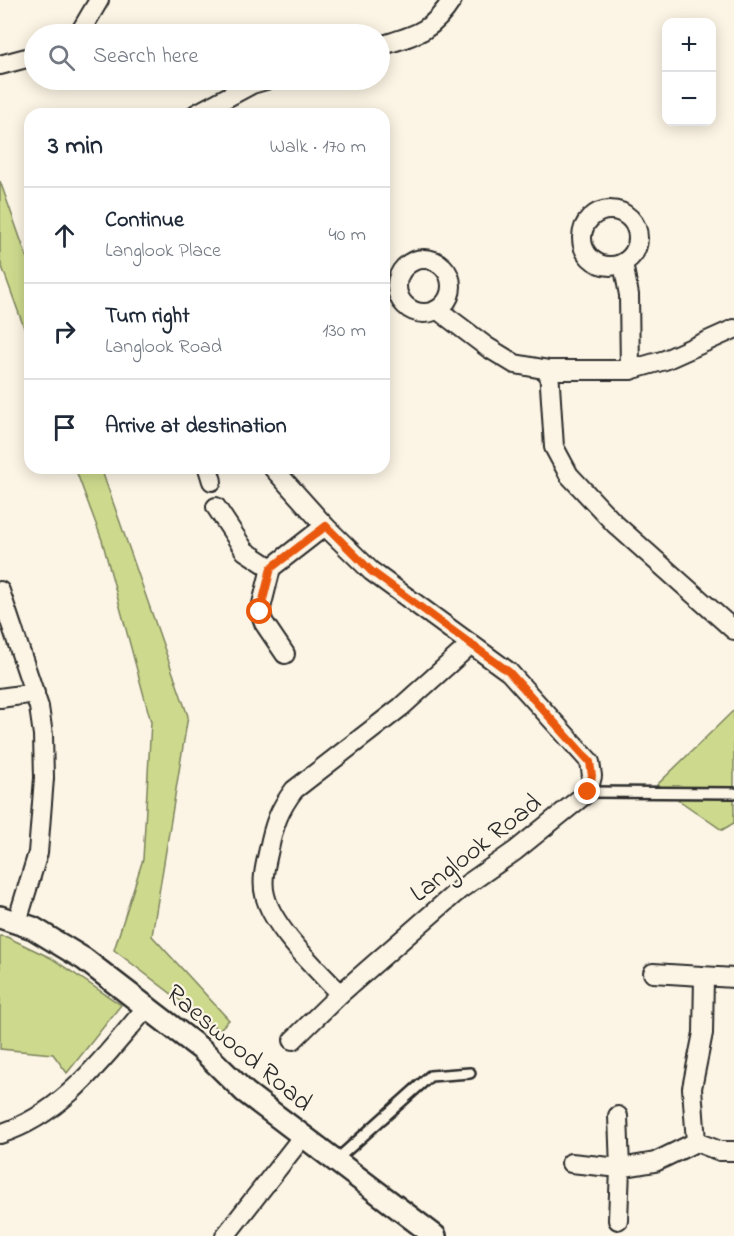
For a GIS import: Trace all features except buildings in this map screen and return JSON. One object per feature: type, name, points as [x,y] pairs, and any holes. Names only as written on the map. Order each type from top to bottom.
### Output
[{"type":"street","points":[[85,24],[99,0]]},
{"type":"street","points":[[390,43],[418,34],[440,18],[452,0]]},
{"type":"street","points":[[0,65],[24,59]]},
{"type":"street","points":[[207,108],[241,90]]},
{"type":"street","points":[[623,263],[629,295],[630,370]]},
{"type":"street","points":[[438,310],[487,347],[515,364],[549,370],[630,370],[665,360],[734,328]]},
{"type":"street","points":[[549,370],[554,447],[569,475],[615,524],[734,630]]},
{"type":"street","points":[[278,474],[371,571],[509,672],[590,762],[592,776],[588,792]]},
{"type":"street","points":[[216,507],[245,551],[271,568]]},
{"type":"street","points":[[285,654],[264,623],[260,612],[271,568],[326,526]]},
{"type":"street","points":[[0,591],[35,693],[43,735],[38,853],[8,920]]},
{"type":"street","points":[[340,994],[292,941],[272,913],[264,894],[264,871],[274,825],[281,808],[294,790],[401,707],[471,644]]},
{"type":"street","points":[[0,698],[35,693]]},
{"type":"street","name":"Langlook Road","points":[[293,1040],[340,994],[459,890],[515,851],[588,792]]},
{"type":"street","name":"Raeswood Road","points":[[8,920],[51,937],[148,1006],[201,1049],[245,1092],[435,1236]]},
{"type":"street","points":[[653,973],[734,978]]},
{"type":"street","points":[[696,1142],[692,1088],[702,1033],[704,977]]},
{"type":"street","points":[[0,1134],[20,1128],[74,1092],[148,1006]]},
{"type":"street","points":[[618,1116],[620,1168],[618,1220]]},
{"type":"street","points":[[225,1236],[303,1136]]},
{"type":"street","points":[[571,1163],[620,1168],[655,1162],[696,1142],[720,1151],[734,1151]]},
{"type":"lane","points":[[588,792],[734,793]]},
{"type":"lane","points":[[334,1161],[430,1076],[470,1073]]},
{"type":"green space","points":[[0,181],[24,249],[24,327],[0,261]]},
{"type":"green space","points":[[77,474],[103,474],[188,716],[152,936],[229,1020],[219,1030],[114,950],[143,859],[151,722],[102,540]]},
{"type":"green space","points":[[734,710],[734,823],[722,830],[657,785]]},
{"type":"green space","points":[[0,936],[7,937],[51,958],[121,1005],[67,1073],[53,1054],[0,1049]]},
{"type":"route","points":[[260,612],[271,568],[326,526],[371,571],[509,672],[590,762],[592,776],[588,792]]}]
